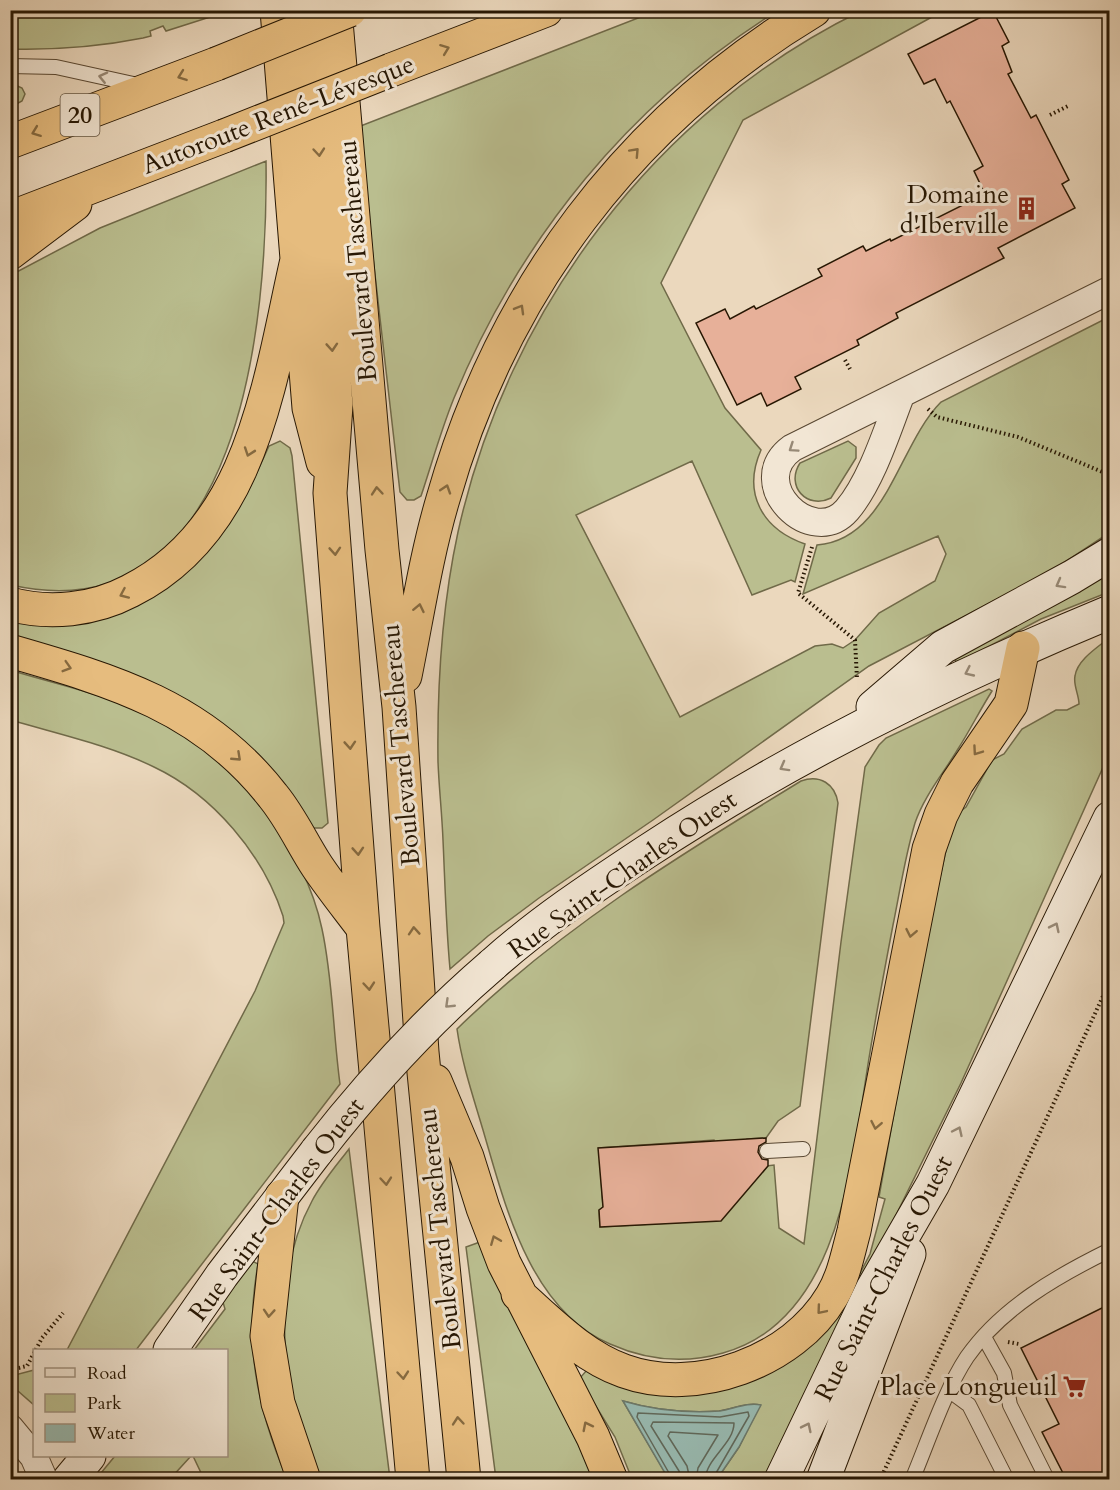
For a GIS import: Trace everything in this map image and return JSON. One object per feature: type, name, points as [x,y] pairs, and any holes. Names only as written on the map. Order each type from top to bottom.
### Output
[{"type":"highway","points":[[277,10],[309,408],[330,493]]},
{"type":"highway","name":"Boulevard Taschereau","points":[[306,10],[336,405],[330,493],[363,928],[413,1479]]},
{"type":"highway","name":"Boulevard Taschereau","points":[[335,10],[382,550],[399,707],[422,1052],[464,1479]]},
{"type":"highway","points":[[149,88],[216,64],[350,10]]},
{"type":"highway","name":"Autoroute René-Lévesque","points":[[10,218],[546,10]]},
{"type":"highway","points":[[399,707],[436,526],[461,440],[480,390],[530,293],[588,206],[650,136],[722,74],[814,10]]},
{"type":"highway","name":"20","points":[[10,142],[149,88]]},
{"type":"highway","points":[[10,253],[105,181]]},
{"type":"highway","points":[[10,604],[50,610],[85,607],[113,599],[156,576],[183,555],[200,536],[226,500],[249,453],[266,396],[298,251]]},
{"type":"highway","points":[[518,1294],[571,1342],[607,1364],[641,1376],[684,1379],[727,1373],[760,1359],[797,1334],[825,1307],[839,1281],[854,1231],[929,849],[941,815],[962,775],[1011,704],[1023,648]]},
{"type":"highway","points":[[10,651],[125,686],[169,706],[211,734],[241,760],[272,794],[300,834],[316,865],[363,928]]},
{"type":"highway","points":[[422,1052],[467,1157],[483,1208],[518,1294],[593,1437],[611,1479]]},
{"type":"highway","points":[[282,1196],[267,1336],[278,1403],[304,1479]]},
{"type":"street","points":[[900,397],[877,457],[846,511],[820,521],[805,519],[792,512],[779,493],[775,478],[778,464],[786,452],[819,433],[900,397],[960,364],[1110,290]]},
{"type":"street","points":[[836,740],[943,646],[1072,577],[1110,554]]},
{"type":"street","name":"Rue Saint-Charles Ouest","points":[[171,1349],[282,1196],[387,1067],[450,1002],[562,909],[676,831],[733,796],[836,740],[1023,648],[1110,612]]},
{"type":"street","name":"Rue Saint-Charles Ouest","points":[[781,1479],[873,1288],[933,1184],[1097,860],[1110,818]]},
{"type":"street","points":[[823,1479],[885,1322],[933,1184]]},
{"type":"street","points":[[10,1416],[33,1429]]},
{"type":"street","points":[[10,1428],[33,1456]]},
{"type":"street","points":[[34,1457],[44,1479]]},
{"type":"street","points":[[69,1479],[87,1457]]},
{"type":"lane","points":[[10,66],[56,67],[149,88]]},
{"type":"lane","points":[[767,1151],[803,1149]]},
{"type":"lane","points":[[912,1479],[967,1356],[1010,1312],[1051,1281],[1110,1250]]},
{"type":"lane","points":[[984,1337],[1004,1373],[1010,1405],[1046,1478]]},
{"type":"lane","points":[[950,1391],[969,1405],[1007,1479]]},
{"type":"path","points":[[1050,115],[1068,106]]},
{"type":"path","points":[[845,360],[850,369]]},
{"type":"path","points":[[928,410],[937,417],[1018,437],[1110,475]]},
{"type":"path","points":[[814,540],[798,593],[855,640],[857,679]]},
{"type":"path","points":[[880,1479],[1110,981]]},
{"type":"path","points":[[36,1349],[42,1338],[63,1313]]},
{"type":"path","points":[[10,1370],[27,1366],[33,1355]]},
{"type":"green space","points":[[11,10],[229,11],[166,31],[163,26],[150,31],[151,36],[126,41],[93,46],[11,49]]},
{"type":"green space","points":[[656,11],[777,11],[724,47],[674,88],[628,132],[585,179],[546,229],[512,283],[481,339],[449,410],[421,496],[414,500],[407,500],[400,492],[358,127]]},
{"type":"green space","points":[[861,11],[943,11],[743,120],[661,283],[725,408],[761,450],[754,481],[755,495],[760,508],[777,529],[805,544],[795,582],[791,580],[752,595],[692,461],[576,515],[680,717],[815,646],[832,644],[843,648],[855,640],[879,613],[935,581],[946,554],[938,536],[803,594],[817,545],[841,539],[860,527],[876,509],[926,420],[941,402],[1109,317],[1109,533],[1053,570],[869,666],[539,898],[488,936],[450,969],[438,762],[438,704],[444,617],[458,532],[481,450],[513,371],[553,296],[601,226],[656,161],[718,103],[787,53]]},
{"type":"green space","points":[[11,83],[22,88],[25,94],[22,101],[11,107]]},
{"type":"green space","points":[[266,161],[265,226],[260,300],[247,377],[226,451],[194,515],[149,563],[89,588],[11,585],[11,275],[100,228]]},
{"type":"green space","points":[[280,441],[290,448],[292,456],[328,823],[322,828],[311,828],[284,788],[11,639],[10,614],[124,610],[150,598],[172,582],[250,487],[269,446]]},
{"type":"green space","points":[[848,441],[856,447],[856,458],[831,498],[814,501],[801,494],[795,480],[800,463]]},
{"type":"green space","points":[[1109,570],[1109,592],[1041,619],[957,663],[952,654]]},
{"type":"green space","points":[[1109,638],[1109,754],[961,1083],[766,1479],[717,1479],[739,1447],[760,1405],[695,1412],[658,1409],[623,1401],[669,1479],[632,1479],[615,1437],[579,1379],[587,1370],[698,1393],[856,1281],[870,1254],[885,1199],[879,1197],[921,962],[949,837],[957,814],[966,807],[992,760],[1004,754],[1022,729],[1056,710],[1067,710],[1079,704],[1075,683],[1077,670],[1089,654]]},
{"type":"green space","points":[[10,670],[104,697],[158,719],[186,736],[213,756],[238,781],[262,807],[282,837],[300,867],[313,898],[326,948],[340,1084],[137,1349],[68,1349],[255,991],[284,923],[283,916],[263,870],[249,849],[233,829],[196,793],[176,779],[137,759],[83,740],[11,720]]},
{"type":"green space","points":[[989,689],[992,691],[929,794],[915,823],[905,861],[884,972],[848,1182],[835,1228],[818,1270],[794,1306],[763,1335],[723,1353],[694,1358],[666,1359],[638,1354],[610,1344],[582,1328],[560,1307],[540,1281],[525,1252],[501,1190],[468,1080],[457,1029],[537,958],[622,895],[801,781],[814,779],[826,782],[834,791],[838,803],[800,1106],[778,1121],[766,1138],[747,1139],[749,1168],[774,1165],[779,1228],[804,1244],[865,767],[886,738]],"holes":[[[714,1140],[721,1220],[600,1227],[599,1210],[603,1207],[599,1148]]]},
{"type":"green space","points":[[349,1149],[390,1479],[321,1480],[299,1418],[288,1374],[284,1323],[285,1298],[294,1248],[301,1224],[312,1201],[329,1174]]},
{"type":"green space","points":[[480,1242],[595,1479],[496,1479],[466,1247]]},
{"type":"green space","points":[[252,1261],[258,1264],[252,1321],[256,1374],[267,1426],[287,1479],[204,1479],[193,1457],[228,1457],[228,1349],[195,1349],[225,1309],[222,1299]]},
{"type":"green space","points":[[33,1370],[33,1404],[10,1384],[11,1376]]},
{"type":"green space","points":[[114,1457],[190,1457],[170,1479],[96,1479]]},
{"type":"water","points":[[623,1401],[658,1409],[696,1412],[761,1405],[739,1447],[717,1479],[669,1480]]},
{"type":"building","name":"Domaine d'Iberville","points":[[993,11],[1009,42],[1002,46],[1012,72],[1008,74],[1031,118],[1036,115],[1069,180],[1062,184],[1075,208],[998,248],[1004,258],[896,313],[898,318],[857,340],[859,345],[795,377],[801,389],[767,406],[761,393],[737,405],[696,323],[725,309],[730,319],[754,306],[756,309],[822,276],[818,269],[863,246],[866,251],[890,239],[891,241],[985,194],[974,171],[983,166],[950,101],[947,103],[935,79],[924,84],[908,54]]},
{"type":"building","points":[[766,1138],[766,1142],[759,1146],[758,1152],[762,1159],[768,1160],[768,1166],[721,1221],[600,1227],[599,1210],[603,1207],[598,1148]]},
{"type":"building","name":"Place Longueuil","points":[[1110,1304],[1110,1479],[1066,1479],[1042,1432],[1059,1424],[1021,1348]]},
{"type":"place","name":"Domaine d'Iberville","points":[[1027,209]]},
{"type":"place","name":"Place Longueuil","points":[[1075,1386]]}]
